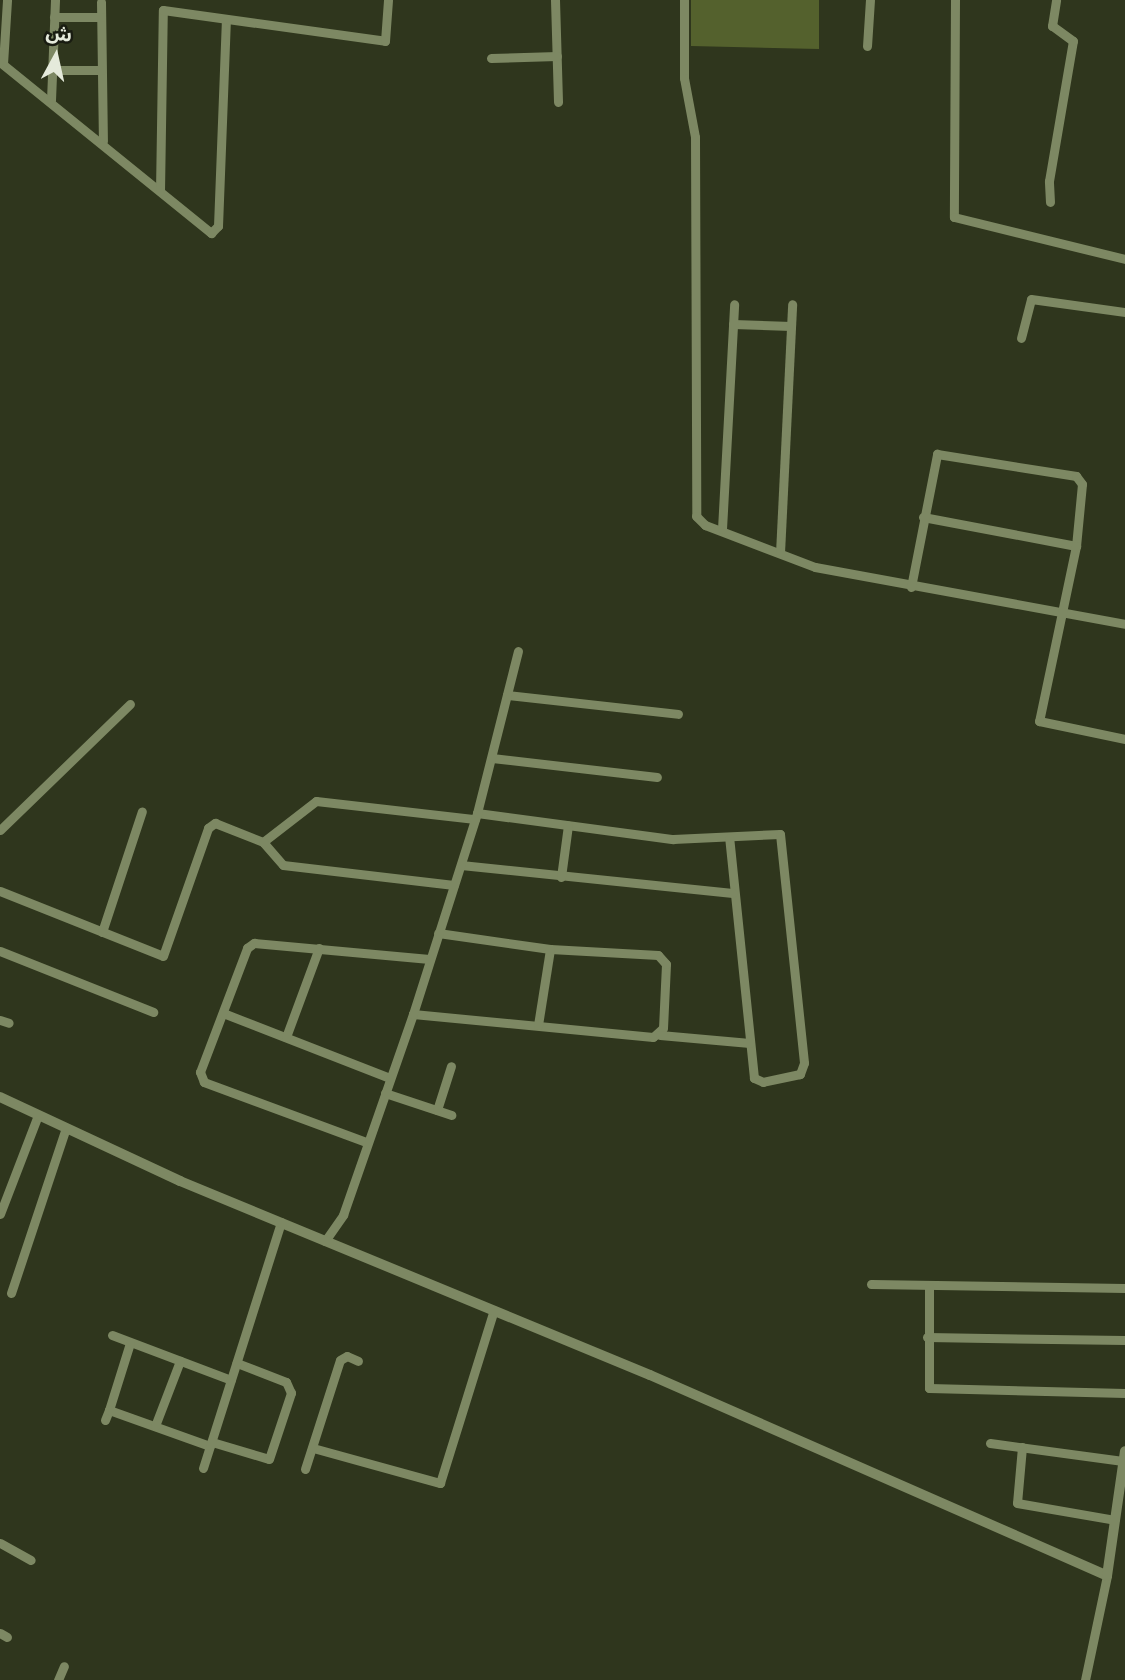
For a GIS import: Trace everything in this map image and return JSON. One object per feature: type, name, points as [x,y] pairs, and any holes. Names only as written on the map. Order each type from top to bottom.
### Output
[{"type":"street","points":[[7,0],[1,63],[103,141],[160,191],[215,231],[226,19]]},
{"type":"street","points":[[51,100],[55,0]]},
{"type":"street","points":[[160,191],[161,12],[385,41],[388,0]]},
{"type":"street","points":[[555,0],[558,102]]},
{"type":"street","points":[[684,0],[684,78],[695,136],[694,510],[705,525],[722,529],[815,567],[911,587],[1125,624]]},
{"type":"street","points":[[867,46],[870,0]]},
{"type":"street","points":[[955,0],[954,217],[1125,259]]},
{"type":"street","points":[[1051,202],[1049,181],[1073,41],[1052,26],[1056,0]]},
{"type":"street","points":[[101,2],[103,141]]},
{"type":"street","points":[[54,17],[101,17]]},
{"type":"street","points":[[491,58],[556,56]]},
{"type":"street","points":[[53,70],[102,71]]},
{"type":"street","points":[[1021,338],[1031,299],[1125,312]]},
{"type":"street","points":[[722,529],[734,304]]},
{"type":"street","points":[[780,553],[792,304]]},
{"type":"street","points":[[733,324],[791,326]]},
{"type":"street","points":[[911,587],[934,458],[942,452],[1076,476],[1082,484],[1076,546],[1039,721],[1125,739]]},
{"type":"street","points":[[923,517],[1076,546]]},
{"type":"street","points":[[325,1241],[343,1215],[366,1142],[413,1014],[476,816],[518,651]]},
{"type":"street","points":[[507,695],[678,714]]},
{"type":"street","points":[[0,830],[130,704]]},
{"type":"street","points":[[492,758],[657,777]]},
{"type":"street","points":[[263,842],[316,801],[568,825],[673,839],[782,836],[803,1071],[758,1081],[750,1043],[729,838]]},
{"type":"street","points":[[102,932],[142,811]]},
{"type":"street","points":[[0,891],[163,956],[208,828],[222,822],[263,842],[283,865],[454,884]]},
{"type":"street","points":[[561,877],[568,825]]},
{"type":"street","points":[[461,865],[733,893]]},
{"type":"street","points":[[438,933],[550,949],[664,958],[660,1035]]},
{"type":"street","points":[[366,1142],[204,1082],[201,1072],[247,948],[254,943],[429,959]]},
{"type":"street","points":[[286,1037],[319,948]]},
{"type":"street","points":[[538,1025],[550,949]]},
{"type":"street","points":[[0,951],[153,1012]]},
{"type":"street","points":[[223,1013],[390,1078]]},
{"type":"street","points":[[413,1014],[750,1043]]},
{"type":"street","points":[[437,1110],[451,1066]]},
{"type":"street","points":[[385,1093],[452,1115]]},
{"type":"street","points":[[0,1097],[281,1222],[494,1310],[1107,1576]]},
{"type":"street","points":[[0,1214],[38,1115]]},
{"type":"street","points":[[11,1293],[65,1128]]},
{"type":"street","points":[[203,1468],[281,1222]]},
{"type":"street","points":[[871,1284],[1125,1289]]},
{"type":"street","points":[[929,1287],[927,1337],[931,1388],[1125,1393]]},
{"type":"street","points":[[313,1448],[440,1483],[494,1310]]},
{"type":"street","points":[[112,1335],[232,1380]]},
{"type":"street","points":[[927,1337],[1125,1340]]},
{"type":"street","points":[[130,1343],[107,1415],[269,1459],[291,1393],[286,1382],[237,1363]]},
{"type":"street","points":[[305,1469],[340,1360],[347,1356],[358,1361]]},
{"type":"street","points":[[155,1426],[180,1362]]},
{"type":"street","points":[[990,1443],[1124,1456],[1107,1576],[1085,1680]]},
{"type":"street","points":[[1022,1447],[1017,1503],[1115,1520]]},
{"type":"street","points":[[0,1543],[31,1560]]},
{"type":"street","points":[[58,1680],[64,1666]]},
{"type":"green space","points":[[691,0],[819,0],[819,49],[691,46]]}]
